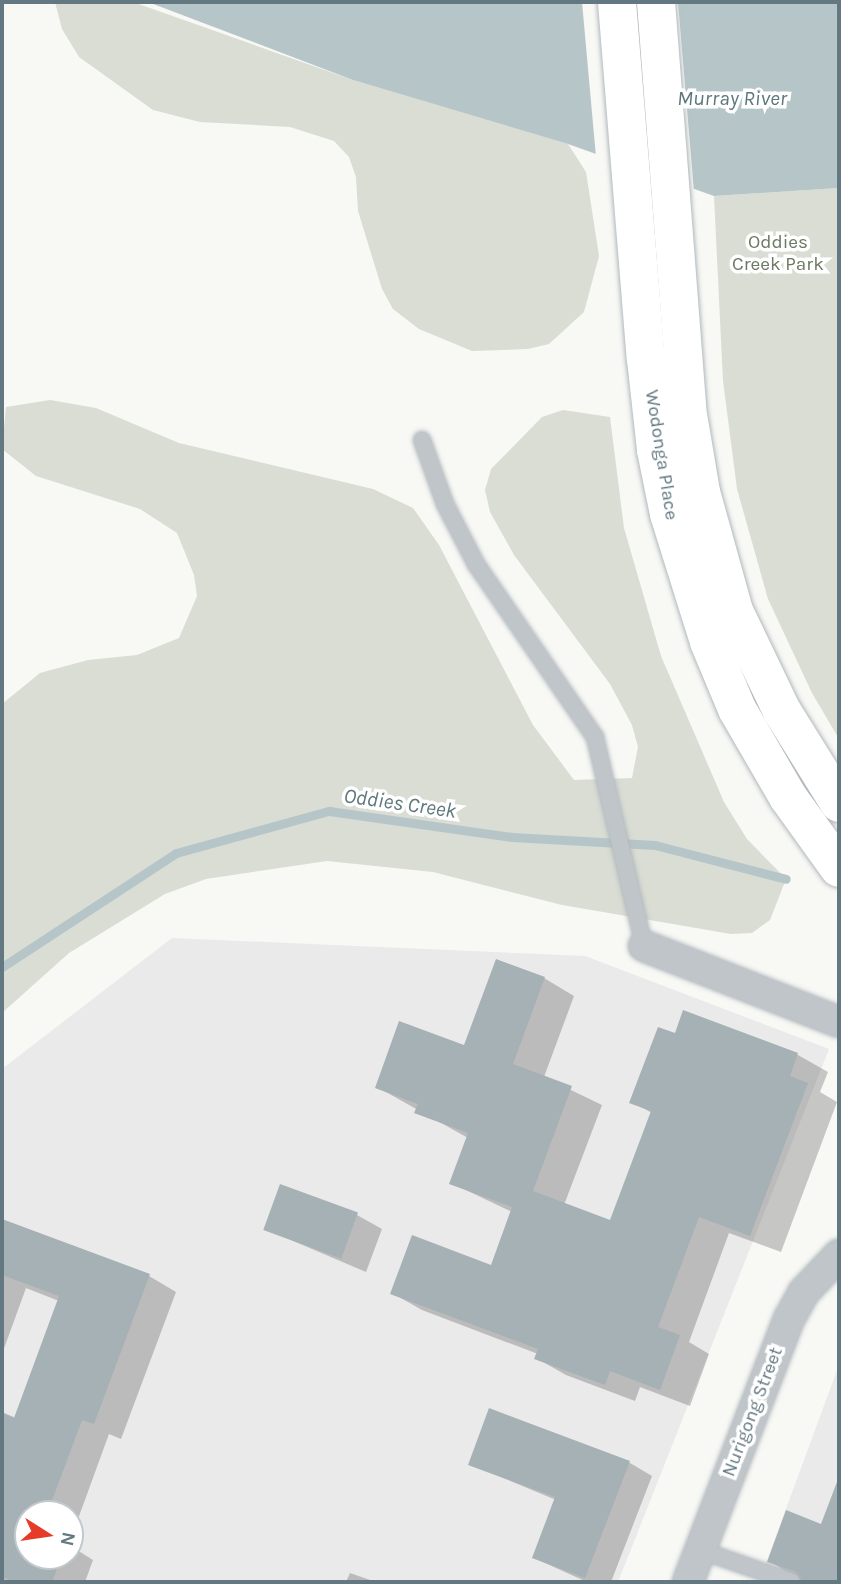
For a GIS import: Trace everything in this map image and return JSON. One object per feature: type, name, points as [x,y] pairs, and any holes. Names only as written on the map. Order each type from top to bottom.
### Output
[{"type":"main road","name":"Wodonga Place","points":[[617,2],[635,241],[656,450],[685,575],[737,709],[788,797],[839,869]]},
{"type":"main road","name":"Wodonga Place","points":[[656,2],[687,410],[717,559],[734,611],[782,711],[839,803]]},
{"type":"street","points":[[644,946],[839,1022]]},
{"type":"street","name":"Nurigong Street","points":[[688,1582],[789,1319],[804,1293],[839,1255]]},
{"type":"lane","points":[[422,440],[445,504],[476,564],[595,737],[644,946]]},
{"type":"lane","points":[[700,1549],[792,1582]]},
{"type":"shaded area","points":[[172,938],[585,956],[829,1049],[618,1582],[2,1582],[2,1069]]},
{"type":"shaded area","points":[[839,1365],[839,1582],[759,1582]]},
{"type":"green space","points":[[55,2],[133,2],[353,80],[568,144],[586,172],[599,256],[584,312],[549,344],[528,349],[472,351],[419,329],[393,309],[382,289],[358,211],[356,177],[349,157],[334,141],[290,127],[200,122],[153,110],[79,57],[62,29]]},
{"type":"green space","name":"Oddies Creek Park","points":[[839,188],[839,739],[812,693],[768,599],[737,489],[723,381],[714,196]]},
{"type":"green space","points":[[50,400],[96,408],[179,443],[373,489],[413,508],[439,545],[533,725],[574,780],[632,778],[638,747],[632,725],[610,684],[514,555],[490,512],[485,490],[491,469],[542,417],[563,410],[610,417],[624,528],[661,656],[724,802],[747,839],[786,879],[770,920],[752,933],[731,934],[562,905],[433,872],[327,861],[206,879],[165,894],[69,953],[2,1013],[2,704],[40,673],[88,660],[137,655],[179,638],[197,596],[194,575],[177,533],[140,509],[36,476],[2,449],[6,407]]},
{"type":"water","name":"Murray River","points":[[148,2],[839,2],[839,188],[714,196],[568,144],[353,80]]},
{"type":"pier","points":[[582,2],[678,2],[694,192],[596,157]]},
{"type":"building","points":[[496,959],[545,977],[513,1064],[572,1086],[533,1191],[610,1220],[651,1111],[629,1103],[658,1027],[675,1033],[683,1010],[798,1053],[790,1076],[808,1083],[750,1236],[699,1217],[658,1327],[680,1335],[660,1390],[610,1371],[605,1385],[534,1359],[538,1349],[390,1294],[412,1235],[491,1265],[512,1207],[449,1184],[468,1133],[414,1113],[418,1104],[375,1088],[399,1021],[464,1045]]},
{"type":"building","points":[[280,1184],[358,1212],[341,1258],[263,1230]]},
{"type":"building","points":[[2,1219],[150,1274],[94,1424],[82,1420],[52,1500],[14,1500],[14,1570],[57,1570],[52,1582],[15,1582],[2,1577],[2,1413],[14,1418],[59,1296],[2,1275]]},
{"type":"building","points":[[489,1408],[630,1461],[585,1578],[532,1558],[555,1497],[468,1465]]},
{"type":"building","points":[[837,1482],[839,1582],[802,1582],[796,1572],[767,1562],[786,1510],[821,1524]]},
{"type":"waterway","name":"Oddies Creek","points":[[2,967],[176,853],[329,811],[512,837],[655,845],[786,879]]}]
